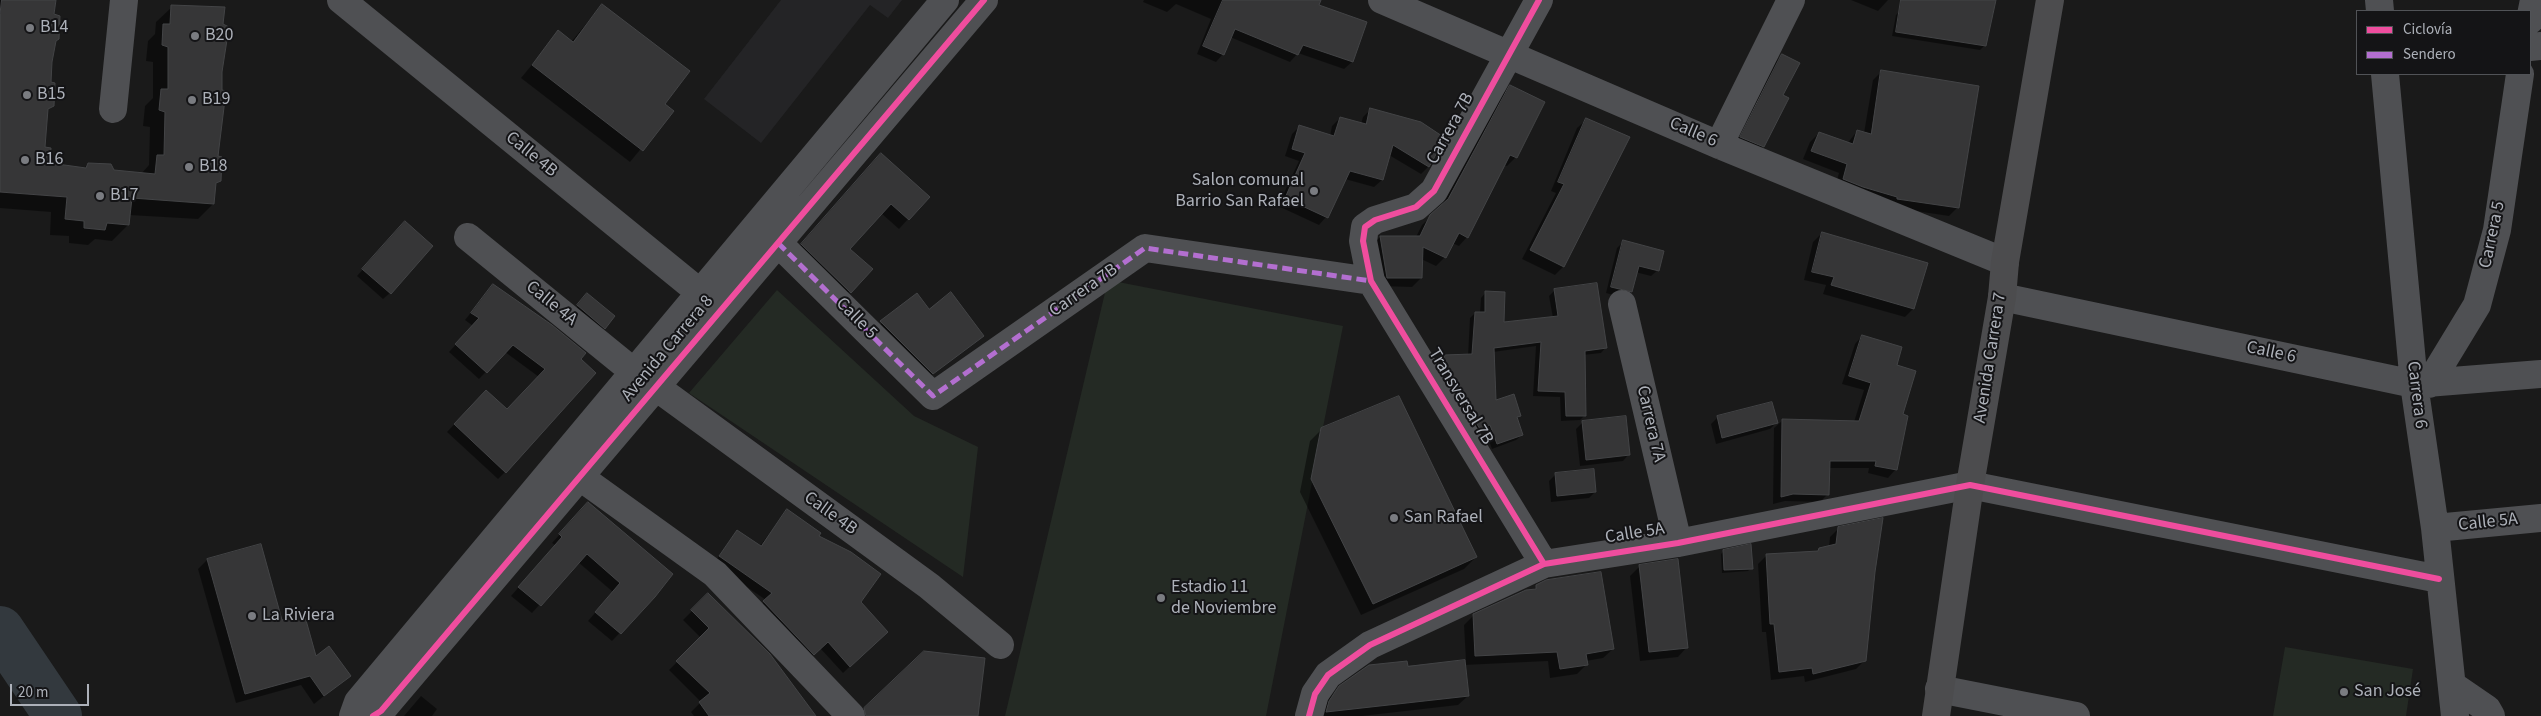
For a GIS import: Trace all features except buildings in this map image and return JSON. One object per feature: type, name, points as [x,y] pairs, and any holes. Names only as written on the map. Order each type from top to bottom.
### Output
[{"type":"main road","name":"Avenida Carrera 7","points":[[1936,716],[1970,485],[2050,0]]},
{"type":"street","points":[[113,109],[124,0]]},
{"type":"street","name":"Calle 4B","points":[[341,0],[721,310]]},
{"type":"street","name":"Avenida Carrera 8","points":[[373,716],[381,711],[580,477],[700,294],[945,0]]},
{"type":"street","name":"Avenida Carrera 8","points":[[353,716],[358,702],[645,379],[721,310],[984,0]]},
{"type":"street","name":"Calle 6","points":[[1382,0],[1719,144],[2006,262]]},
{"type":"street","name":"Carrera 7B","points":[[1363,241],[1365,227],[1370,223],[1416,207],[1434,191],[1539,0]]},
{"type":"street","points":[[1719,144],[1792,0]]},
{"type":"street","points":[[2531,15],[2534,0]]},
{"type":"street","name":"Carrera 6","points":[[2385,75],[2421,384],[2439,579],[2455,716]]},
{"type":"street","name":"Carrera 5","points":[[2421,384],[2476,305],[2497,230],[2520,75]]},
{"type":"street","name":"Calle 4A","points":[[468,237],[645,379]]},
{"type":"street","name":"Transversal 7B","points":[[1363,241],[1371,281],[1544,564]]},
{"type":"street","name":"Calle 5","points":[[778,243],[933,396]]},
{"type":"street","name":"Carrera 7B","points":[[933,396],[1145,248],[1371,281]]},
{"type":"street","name":"Calle 6","points":[[2002,297],[2421,384],[2541,374]]},
{"type":"street","name":"Carrera 7A","points":[[1622,304],[1678,543]]},
{"type":"street","name":"Calle 4B","points":[[645,379],[929,586],[1000,645]]},
{"type":"street","points":[[580,477],[716,574],[851,716]]},
{"type":"street","points":[[1970,485],[2439,579]]},
{"type":"street","name":"Calle 5A","points":[[1309,716],[1315,694],[1328,675],[1370,646],[1544,564],[1678,543],[1970,485]]},
{"type":"street","name":"Calle 5A","points":[[2435,528],[2541,518]]},
{"type":"street","points":[[2452,685],[2487,709],[2491,716]]},
{"type":"street","points":[[1939,689],[2076,716]]},
{"type":"shaded area","points":[[781,0],[902,0],[888,18],[870,5],[761,143],[704,99]]},
{"type":"shaded area","name":"Estadio 11 de Noviembre","points":[[1108,280],[1343,326],[1266,716],[1005,716]]},
{"type":"shaded area","points":[[777,290],[914,416],[978,447],[963,577],[689,393]]},
{"type":"shaded area","name":"San José","points":[[2285,647],[2413,669],[2406,716],[2273,716]]},
{"type":"waterway","points":[[0,630],[58,716]]},
{"type":"marked path","points":[[778,243],[933,396],[1145,248],[1371,281]]},
{"type":"cycle path","points":[[373,716],[381,711],[984,0]]},
{"type":"cycle path","points":[[1539,0],[1434,191],[1416,207],[1375,220],[1365,227],[1363,241],[1371,281],[1544,564]]},
{"type":"cycle path","points":[[1309,716],[1315,694],[1328,675],[1370,645],[1544,564],[1678,543],[1970,485],[2439,579]]},
{"type":"place","name":"B14","points":[[30,28]]},
{"type":"place","name":"B20","points":[[195,36]]},
{"type":"place","name":"B15","points":[[27,95]]},
{"type":"place","name":"B19","points":[[192,100]]},
{"type":"place","name":"B16","points":[[25,160]]},
{"type":"place","name":"B18","points":[[189,167]]},
{"type":"place","name":"Salon comunal Barrio San Rafael","points":[[1314,191]]},
{"type":"place","name":"B17","points":[[100,196]]},
{"type":"place","name":"San Rafael","points":[[1394,518]]},
{"type":"place","name":"Estadio 11 de Noviembre","points":[[1161,598]]},
{"type":"place","name":"La Riviera","points":[[252,616]]},
{"type":"place","name":"San José","points":[[2344,692]]}]
